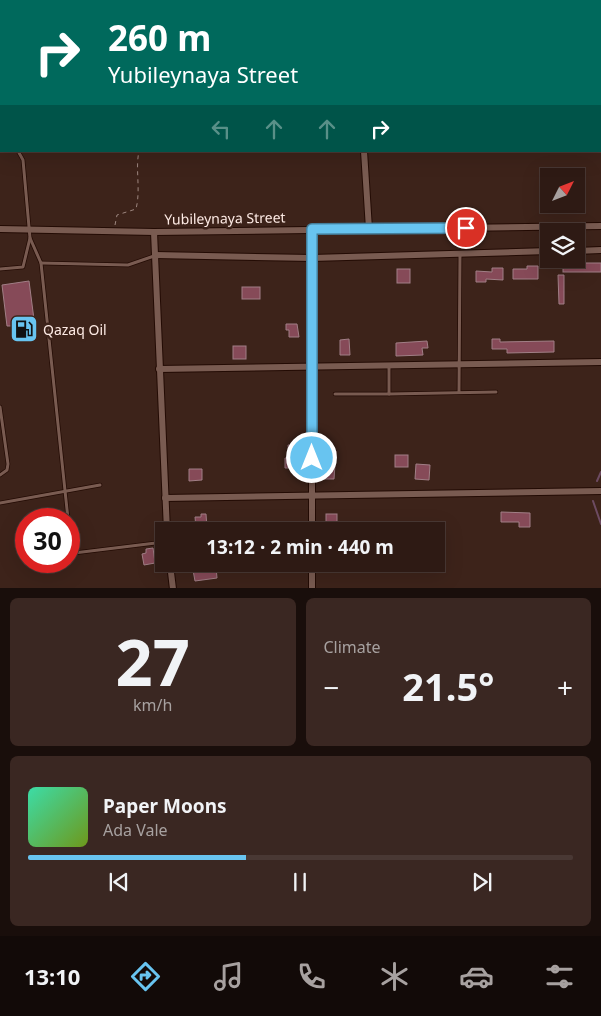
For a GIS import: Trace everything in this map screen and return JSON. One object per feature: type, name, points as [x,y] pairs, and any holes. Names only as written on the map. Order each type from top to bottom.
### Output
[{"type":"street","points":[[364,152],[369,229]]},
{"type":"street","name":"Yubileynaya Street","points":[[0,229],[154,232],[601,226]]},
{"type":"street","points":[[312,229],[312,522]]},
{"type":"street","points":[[154,232],[166,522]]},
{"type":"street","points":[[585,250],[601,250]]},
{"type":"street","points":[[155,255],[312,258],[540,251]]},
{"type":"street","points":[[159,369],[313,366],[389,367],[601,362]]},
{"type":"street","points":[[165,498],[601,491]]},
{"type":"street","points":[[171,572],[173,588]]},
{"type":"street","points":[[312,572],[312,588]]},
{"type":"lane","points":[[0,269],[23,267],[30,238],[23,160],[19,152]]},
{"type":"lane","points":[[30,238],[41,263],[67,508]]},
{"type":"lane","points":[[459,392],[460,253]]},
{"type":"lane","points":[[41,263],[128,265],[155,255]]},
{"type":"lane","points":[[389,367],[389,394]]},
{"type":"lane","points":[[335,394],[496,392]]},
{"type":"lane","points":[[0,407],[8,464],[7,470],[0,475]]},
{"type":"lane","points":[[0,503],[100,485]]},
{"type":"lane","points":[[80,552],[155,543]]},
{"type":"path","points":[[113,231],[117,215],[136,209],[140,194],[137,163],[139,152]]},
{"type":"building","points":[[585,263],[601,263],[601,272],[563,272],[563,268],[585,268]]},
{"type":"building","points":[[527,266],[538,266],[538,279],[513,279],[513,269],[527,269]]},
{"type":"building","points":[[492,268],[503,268],[503,280],[486,279],[486,282],[476,282],[476,271],[492,272]]},
{"type":"building","points":[[397,269],[410,269],[410,283],[397,283]]},
{"type":"building","points":[[558,275],[564,275],[564,304],[559,304]]},
{"type":"building","points":[[29,281],[36,335],[15,337],[13,326],[7,326],[2,285]]},
{"type":"building","points":[[242,287],[260,287],[260,299],[242,299]]},
{"type":"building","points":[[286,324],[297,324],[299,337],[289,337],[289,330],[286,330]]},
{"type":"building","points":[[349,339],[350,355],[340,355],[340,340]]},
{"type":"building","points":[[492,339],[500,339],[500,342],[554,341],[554,352],[507,353],[507,349],[492,349]]},
{"type":"building","points":[[427,341],[428,348],[422,348],[423,355],[396,356],[396,343]]},
{"type":"building","points":[[233,346],[246,346],[246,359],[233,359]]},
{"type":"building","points":[[288,445],[302,445],[302,454],[295,455],[295,468],[285,468],[285,458],[289,458]]},
{"type":"building","points":[[322,450],[336,451],[334,479],[322,479]]},
{"type":"building","points":[[395,455],[408,455],[408,467],[395,467]]},
{"type":"building","points":[[416,464],[430,465],[429,480],[415,479]]},
{"type":"building","points":[[189,469],[202,469],[202,480],[189,481]]},
{"type":"building","points":[[501,512],[530,513],[530,527],[519,527],[519,522],[501,522]]},
{"type":"building","points":[[201,514],[206,514],[207,522],[195,522],[195,517],[201,517]]},
{"type":"building","points":[[326,514],[337,514],[337,522],[326,522]]},
{"type":"building","points":[[153,548],[155,563],[144,565],[142,554],[146,553],[146,549]]},
{"type":"building","points":[[193,572],[216,572],[217,578],[195,581]]},
{"type":"waterway","points":[[597,481],[601,472]]},
{"type":"waterway","points":[[593,501],[601,524]]},
{"type":"place","name":"Qazaq Oil","points":[[24,329]]},
{"type":"route","points":[[312,458],[312,229],[466,228]]}]
